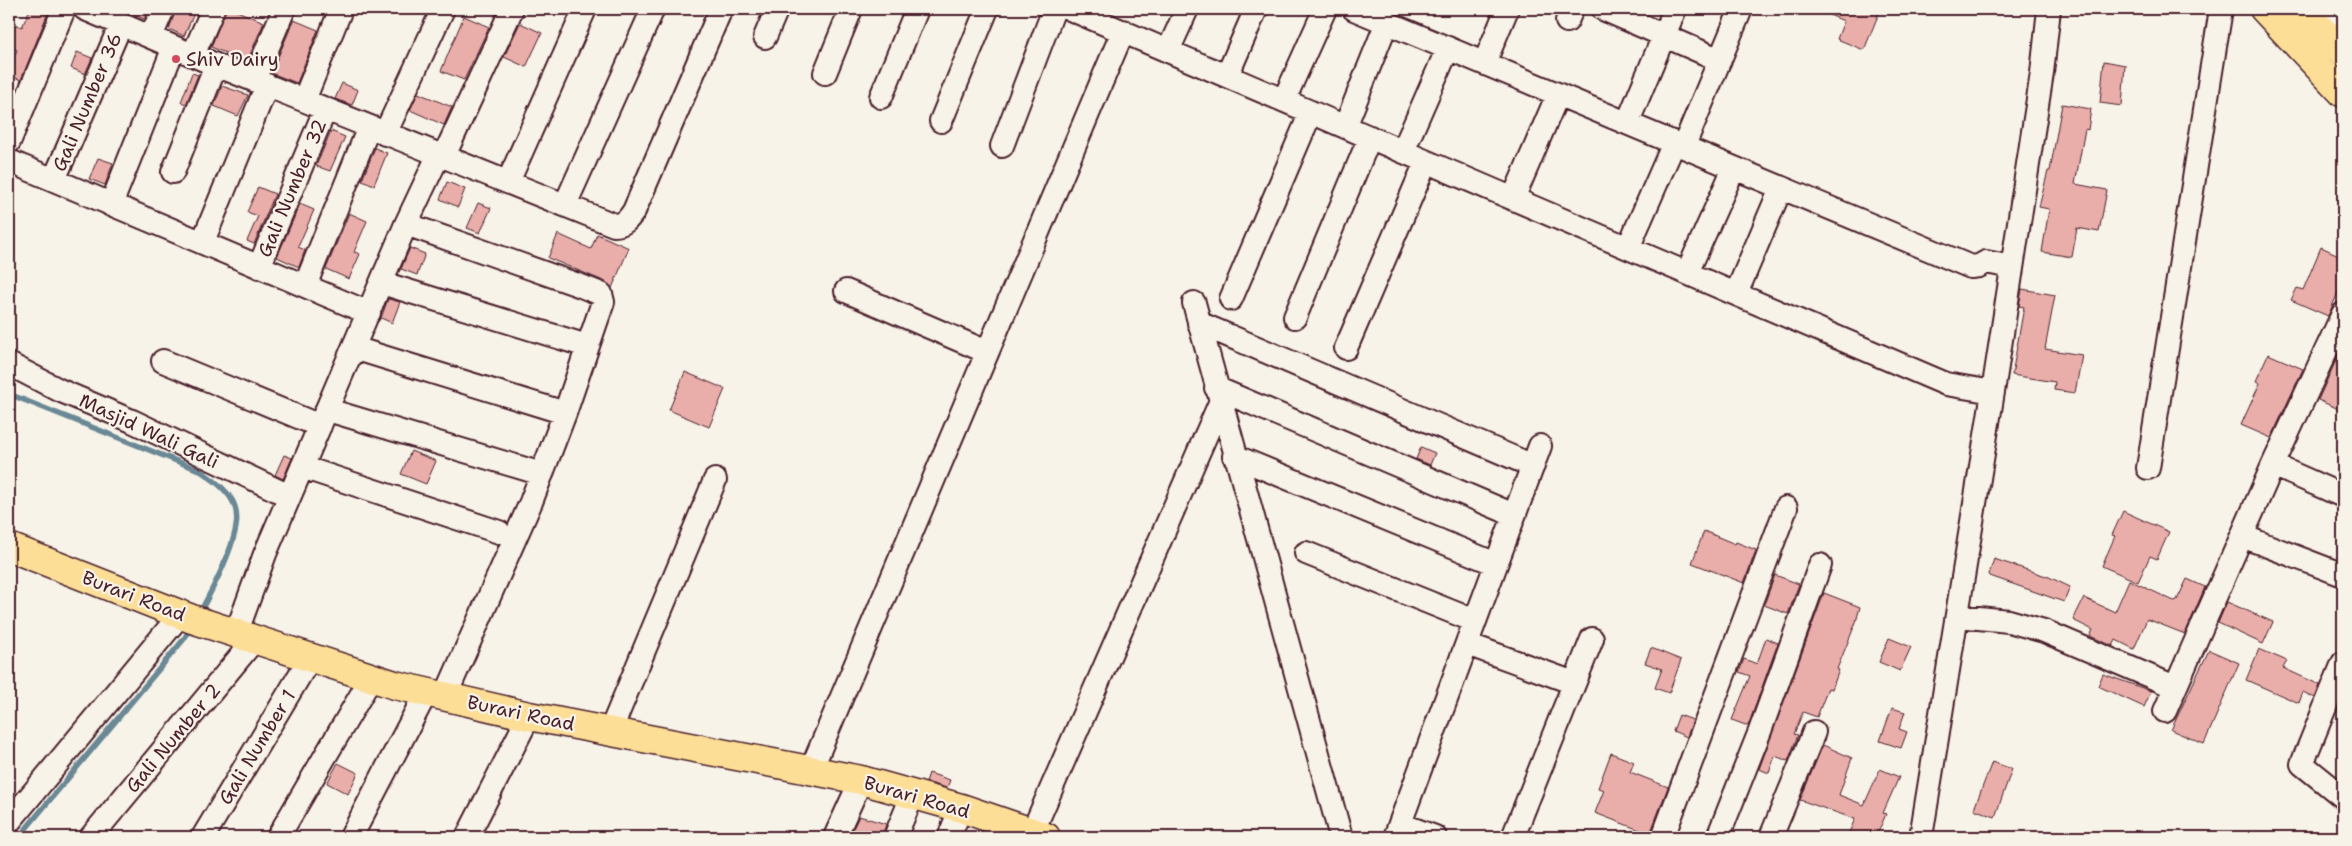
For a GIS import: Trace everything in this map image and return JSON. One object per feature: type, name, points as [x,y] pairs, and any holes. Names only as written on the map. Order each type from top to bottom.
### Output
[{"type":"main road","points":[[2264,9],[2343,93]]},
{"type":"main road","points":[[2301,9],[2329,20],[2343,52]]},
{"type":"main road","name":"Burari Road","points":[[9,547],[216,627],[371,678],[435,695],[529,716],[860,780],[961,808],[1039,835]]},
{"type":"street","points":[[9,142],[64,9]]},
{"type":"street","points":[[88,9],[325,110],[614,225],[620,225],[628,221],[721,9]]},
{"type":"street","points":[[151,37],[163,9]]},
{"type":"street","points":[[111,204],[184,51],[213,9]]},
{"type":"street","points":[[206,234],[260,83],[284,9]]},
{"type":"street","points":[[304,100],[341,9]]},
{"type":"street","points":[[305,286],[377,130],[443,9]]},
{"type":"street","points":[[9,822],[216,627],[265,554],[406,224],[442,155],[512,9]]},
{"type":"street","points":[[508,182],[585,9]]},
{"type":"street","points":[[565,205],[653,9]]},
{"type":"street","points":[[765,37],[777,9]]},
{"type":"street","points":[[825,74],[850,9]]},
{"type":"street","points":[[881,97],[917,9]]},
{"type":"street","points":[[941,121],[987,9]]},
{"type":"street","points":[[1002,146],[1054,9]]},
{"type":"street","points":[[1070,9],[1946,384],[1983,391]]},
{"type":"street","points":[[1168,51],[1187,9]]},
{"type":"street","points":[[1227,76],[1256,9]]},
{"type":"street","points":[[1284,100],[1325,9]]},
{"type":"street","points":[[1354,9],[1394,14],[1489,52],[1632,112],[1734,168],[1971,267],[1998,264]]},
{"type":"street","points":[[1489,52],[1507,9]]},
{"type":"street","points":[[1603,9],[1720,60]]},
{"type":"street","points":[[1632,112],[1674,9]]},
{"type":"street","points":[[1628,248],[1720,60],[1741,9]]},
{"type":"street","points":[[1921,837],[1958,616],[1998,264],[2042,73],[2049,9]]},
{"type":"street","points":[[2148,468],[2221,9]]},
{"type":"street","points":[[1394,14],[1448,48],[1558,94],[1681,139],[1998,264]]},
{"type":"street","points":[[1345,126],[1394,14]]},
{"type":"street","name":"Gali Number 36","points":[[54,180],[120,24]]},
{"type":"street","points":[[811,770],[1123,31]]},
{"type":"street","points":[[1403,151],[1448,48]]},
{"type":"street","points":[[173,172],[216,65]]},
{"type":"street","points":[[1514,199],[1558,94]]},
{"type":"street","name":"Gali Number 32","points":[[258,267],[325,110]]},
{"type":"street","points":[[1231,299],[1311,112]]},
{"type":"street","points":[[1294,317],[1370,137]]},
{"type":"street","points":[[9,161],[369,313]]},
{"type":"street","points":[[1346,348],[1426,162]]},
{"type":"street","points":[[1687,273],[1734,168]]},
{"type":"street","points":[[1736,294],[1781,188]]},
{"type":"street","points":[[351,837],[435,695],[542,474],[603,302],[601,294],[406,224]]},
{"type":"street","points":[[382,283],[587,346]]},
{"type":"street","points":[[846,292],[987,352]]},
{"type":"street","points":[[1341,837],[1234,456],[1196,313],[1536,456],[1398,831],[1435,837]]},
{"type":"street","points":[[2165,711],[2273,465],[2343,314]]},
{"type":"street","points":[[354,348],[565,413]]},
{"type":"street","points":[[163,361],[324,418],[542,474]]},
{"type":"street","name":"Masjid Wali Gali","points":[[9,364],[59,390],[132,421],[289,496]]},
{"type":"street","points":[[1218,395],[1514,515]]},
{"type":"street","points":[[1039,835],[1218,395]]},
{"type":"street","points":[[1234,456],[1496,564]]},
{"type":"street","points":[[2273,465],[2343,496]]},
{"type":"street","points":[[302,467],[499,532]]},
{"type":"street","points":[[610,732],[715,480]]},
{"type":"street","points":[[1664,837],[1786,508]]},
{"type":"street","points":[[2242,536],[2343,575]]},
{"type":"street","points":[[1306,553],[1475,621]]},
{"type":"street","points":[[1718,837],[1760,731],[1820,565]]},
{"type":"street","points":[[1958,616],[2009,621],[2044,631],[2175,687]]},
{"type":"street","name":"Gali Number 2","points":[[91,837],[216,627]]},
{"type":"street","points":[[1513,837],[1592,639]]},
{"type":"street","points":[[1467,644],[1574,683]]},
{"type":"street","name":"Gali Number 1","points":[[203,837],[310,658]]},
{"type":"street","points":[[2343,663],[2302,764],[2343,797]]},
{"type":"street","points":[[278,837],[371,678]]},
{"type":"street","points":[[467,837],[529,716]]},
{"type":"street","points":[[1771,837],[1814,732]]},
{"type":"street","points":[[835,837],[860,780]]},
{"type":"street","points":[[895,837],[914,794]]},
{"type":"street","points":[[949,837],[961,808]]},
{"type":"building","points":[[30,9],[49,10],[21,80],[9,75],[9,69],[17,50],[9,46],[9,22],[22,27]]},
{"type":"building","points":[[120,9],[149,9],[144,19]]},
{"type":"building","points":[[176,9],[196,9],[184,36],[169,29]]},
{"type":"building","points":[[226,9],[232,9],[264,22],[247,62],[211,47]]},
{"type":"building","points":[[1815,9],[1868,9],[1879,13],[1864,50],[1837,39],[1844,21]]},
{"type":"building","points":[[464,16],[489,27],[464,80],[441,71]]},
{"type":"building","points":[[294,20],[318,30],[297,83],[271,73]]},
{"type":"building","points":[[520,23],[542,33],[526,67],[504,57]]},
{"type":"building","points":[[77,52],[92,58],[85,74],[71,68]]},
{"type":"building","points":[[2104,61],[2125,65],[2122,106],[2100,103]]},
{"type":"building","points":[[192,73],[198,75],[186,104],[181,102]]},
{"type":"building","points":[[342,83],[358,90],[352,105],[335,99]]},
{"type":"building","points":[[222,86],[248,95],[238,116],[214,106]]},
{"type":"building","points":[[418,93],[452,107],[444,125],[410,110]]},
{"type":"building","points":[[2062,104],[2091,109],[2088,130],[2085,129],[2075,184],[2107,190],[2099,232],[2077,228],[2072,257],[2042,252],[2049,209],[2039,207],[2048,171],[2050,171]]},
{"type":"building","points":[[331,131],[345,137],[330,171],[316,166]]},
{"type":"building","points":[[375,148],[387,153],[374,185],[362,180]]},
{"type":"building","points":[[98,158],[113,163],[105,185],[89,179]]},
{"type":"building","points":[[447,182],[465,189],[458,207],[440,199]]},
{"type":"building","points":[[258,187],[275,194],[254,244],[247,241],[258,216],[247,212]]},
{"type":"building","points":[[478,203],[491,208],[480,233],[467,228]]},
{"type":"building","points":[[300,204],[314,210],[298,247],[305,250],[299,267],[277,257]]},
{"type":"building","points":[[349,213],[367,221],[354,252],[360,254],[349,279],[326,269]]},
{"type":"building","points":[[558,234],[591,249],[597,234],[629,248],[612,288],[606,282],[548,258]]},
{"type":"building","points":[[2321,247],[2343,257],[2343,281],[2328,316],[2291,300],[2297,288],[2303,290]]},
{"type":"building","points":[[410,248],[425,254],[417,275],[401,269]]},
{"type":"building","points":[[2022,289],[2055,295],[2045,349],[2082,355],[2075,393],[2054,390],[2055,382],[2012,375],[2024,307],[2019,306]]},
{"type":"building","points":[[388,299],[400,302],[392,323],[381,318]]},
{"type":"building","points":[[2343,345],[2343,411],[2318,400]]},
{"type":"building","points":[[2268,354],[2303,369],[2271,438],[2241,425],[2260,383],[2256,381]]},
{"type":"building","points":[[685,372],[725,389],[709,427],[669,410]]},
{"type":"building","points":[[1421,447],[1435,453],[1430,465],[1416,459]]},
{"type":"building","points":[[411,451],[436,461],[426,484],[401,474]]},
{"type":"building","points":[[284,455],[292,458],[283,479],[275,475]]},
{"type":"building","points":[[2123,511],[2169,532],[2157,559],[2150,556],[2138,582],[2102,566],[2115,536],[2112,535]]},
{"type":"building","points":[[1704,531],[1735,544],[1736,542],[1756,550],[1744,583],[1692,563]]},
{"type":"building","points":[[1994,559],[2049,577],[2070,587],[2064,602],[1990,576]]},
{"type":"building","points":[[1775,575],[1799,584],[1788,614],[1764,605]]},
{"type":"building","points":[[2187,579],[2205,587],[2185,634],[2147,619],[2134,649],[2116,640],[2113,646],[2090,636],[2093,630],[2073,620],[2084,598],[2115,612],[2129,580],[2174,601],[2177,600]]},
{"type":"building","points":[[1824,593],[1860,607],[1856,622],[1837,669],[1839,670],[1832,689],[1828,688],[1817,717],[1803,712],[1794,734],[1798,735],[1788,761],[1775,756],[1769,773],[1759,769]]},
{"type":"building","points":[[2227,602],[2273,622],[2263,644],[2218,623]]},
{"type":"building","points":[[1766,638],[1778,643],[1748,726],[1732,720],[1750,676],[1739,672],[1744,659],[1757,664]]},
{"type":"building","points":[[1889,638],[1911,647],[1900,671],[1879,662]]},
{"type":"building","points":[[1651,648],[1681,660],[1669,693],[1655,688],[1662,669],[1645,663]]},
{"type":"building","points":[[2259,649],[2287,661],[2283,668],[2320,685],[2315,698],[2303,692],[2299,703],[2246,680]]},
{"type":"building","points":[[2209,650],[2239,663],[2204,744],[2171,730]]},
{"type":"building","points":[[2103,674],[2151,691],[2144,707],[2098,686]]},
{"type":"building","points":[[1892,708],[1905,712],[1899,729],[1907,732],[1901,748],[1880,741]]},
{"type":"building","points":[[1679,715],[1693,720],[1687,737],[1673,731]]},
{"type":"building","points":[[1823,745],[1852,758],[1839,795],[1864,805],[1880,769],[1899,777],[1883,813],[1886,814],[1876,837],[1847,837],[1855,819],[1800,800]]},
{"type":"building","points":[[1611,753],[1634,762],[1630,772],[1668,787],[1650,834],[1595,813],[1604,790],[1598,788]]},
{"type":"building","points":[[1992,762],[2012,769],[1995,817],[1974,809]]},
{"type":"building","points":[[338,763],[358,773],[348,794],[327,783]]},
{"type":"building","points":[[929,773],[950,780],[947,788],[926,782]]},
{"type":"building","points":[[859,816],[886,824],[882,837],[849,837]]},
{"type":"waterway","points":[[9,394],[199,470],[230,496],[235,505],[237,515],[233,539],[222,569],[199,614]]},
{"type":"waterway","points":[[19,837],[184,639],[192,626]]},
{"type":"place","name":"Shiv Dairy","points":[[176,59]]}]
